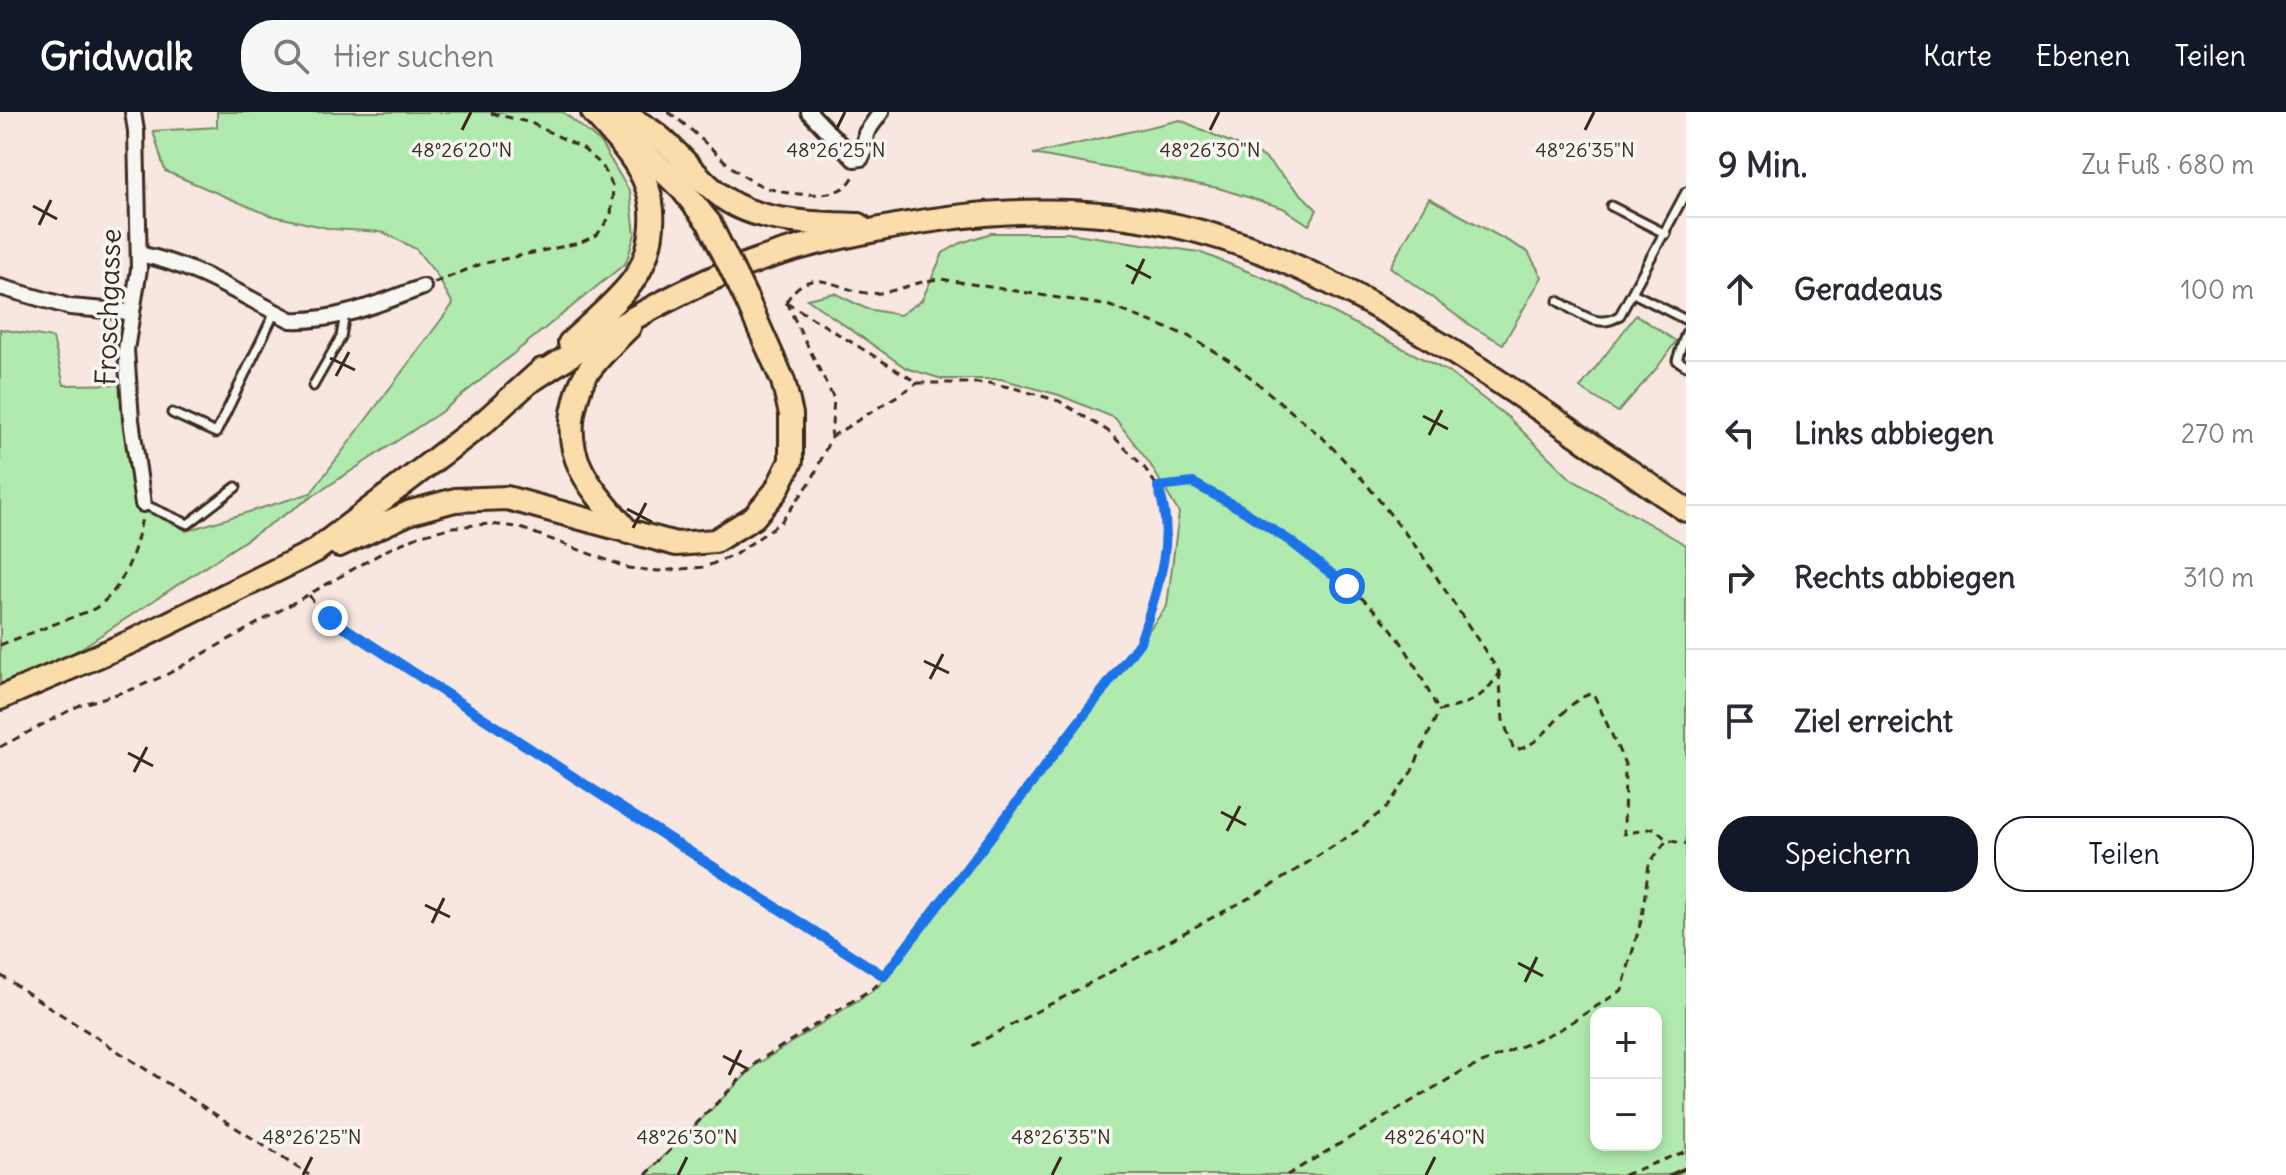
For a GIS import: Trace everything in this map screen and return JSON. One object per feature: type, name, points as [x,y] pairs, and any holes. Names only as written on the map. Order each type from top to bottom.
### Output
[{"type":"main road","points":[[315,551],[324,552],[411,512],[455,500],[507,498],[676,544],[715,541],[754,517],[776,491],[791,461],[791,414],[783,381],[746,298],[709,223],[683,190],[641,148],[594,112]]},
{"type":"main road","points":[[0,698],[133,641],[315,551],[472,432],[619,298],[634,279],[653,228],[647,187],[625,149],[594,112]]},
{"type":"main road","points":[[612,112],[655,131],[725,199],[742,208],[801,223],[896,225]]},
{"type":"main road","points":[[532,380],[593,339],[723,274],[768,257],[896,225],[995,212],[1088,211],[1186,228],[1260,251],[1343,289],[1459,355],[1686,510]]},
{"type":"main road","points":[[628,532],[586,479],[573,455],[570,431],[577,394],[587,373],[640,315]]},
{"type":"street","name":"Froschgasse","points":[[133,112],[137,141],[139,254],[126,350],[131,420],[143,504]]},
{"type":"street","points":[[809,112],[854,159],[861,158],[866,133],[881,112]]},
{"type":"street","points":[[139,254],[158,257],[204,275],[291,320],[304,321],[345,312],[423,287]]},
{"type":"street","points":[[0,287],[70,307],[130,312]]},
{"type":"lane","points":[[1558,301],[1599,323],[1611,322],[1620,315],[1686,192]]},
{"type":"lane","points":[[1611,206],[1666,234]]},
{"type":"lane","points":[[1633,293],[1686,320]]},
{"type":"lane","points":[[172,413],[216,433],[275,312]]},
{"type":"lane","points":[[313,386],[341,337],[345,312]]},
{"type":"lane","points":[[1686,333],[1677,360],[1686,366]]},
{"type":"lane","points":[[143,504],[188,524],[236,487]]},
{"type":"path","points":[[423,287],[481,264],[579,243],[597,235],[611,215],[613,187],[602,165],[582,148],[531,123],[487,112]]},
{"type":"path","points":[[668,112],[690,128],[726,165],[748,180],[774,190],[832,193],[844,189],[854,178]]},
{"type":"path","points":[[786,302],[800,284],[812,280],[867,293],[881,293],[922,280],[940,279],[1110,306],[1188,336],[1232,362],[1323,438],[1364,481],[1420,552],[1499,672],[1503,720],[1514,750],[1536,740],[1581,696],[1593,693],[1625,764],[1624,834],[1654,828],[1667,840],[1686,844]]},
{"type":"path","points":[[646,1175],[757,1062],[876,986],[1140,642],[1161,578],[1167,518],[1159,489],[1144,467],[1108,431],[1059,401],[988,383],[918,383],[786,302]]},
{"type":"path","points":[[0,747],[80,705],[166,675],[387,550],[418,536],[453,527],[489,524],[518,527],[628,568],[658,571],[705,567],[736,554],[781,522],[812,480],[831,437],[834,399],[786,302]]},
{"type":"path","points":[[831,437],[918,383]]},
{"type":"path","points":[[1159,489],[1193,483],[1290,541],[1347,586],[1388,625],[1412,658],[1439,711]]},
{"type":"path","points":[[0,645],[94,609],[108,600],[133,551],[140,531],[143,504]]},
{"type":"path","points":[[309,595],[319,610],[343,628],[884,976]]},
{"type":"path","points":[[1439,711],[1469,704],[1491,688],[1499,672]]},
{"type":"path","points":[[972,1046],[1266,889],[1357,831],[1387,807],[1412,771],[1439,711]]},
{"type":"path","points":[[1287,1175],[1459,1073],[1561,1029],[1622,990],[1642,917],[1649,864],[1667,840]]},
{"type":"path","points":[[0,975],[309,1175]]},
{"type":"path","points":[[1624,1175],[1686,1151]]},
{"type":"green space","points":[[217,112],[563,112],[600,142],[630,192],[635,234],[626,263],[441,412],[57,664],[0,692],[0,329],[53,338],[64,385],[137,384],[144,503],[186,531],[311,493],[453,304],[436,274],[416,249],[383,232],[332,229],[269,215],[165,171],[153,131],[217,127]]},
{"type":"green space","points":[[1180,120],[1264,157],[1317,210],[1309,225],[1283,208],[1218,188],[1033,154]]},
{"type":"green space","points":[[1429,198],[1528,252],[1542,277],[1503,344],[1471,326],[1390,267]]},
{"type":"green space","points":[[991,233],[1068,233],[1199,252],[1272,281],[1447,371],[1509,418],[1571,479],[1686,545],[1686,1175],[645,1175],[756,1065],[877,988],[1167,606],[1179,513],[1150,464],[1115,418],[1059,395],[1001,379],[942,379],[906,368],[807,299],[834,293],[867,309],[900,315],[922,300],[943,253]]},
{"type":"green space","points":[[1636,315],[1676,341],[1618,412],[1580,388]]},
{"type":"railway","points":[[1670,1175],[1686,1168]]},
{"type":"route","points":[[330,618],[884,976],[1140,642],[1161,578],[1167,518],[1158,487],[1193,483],[1290,541],[1347,586]]}]
